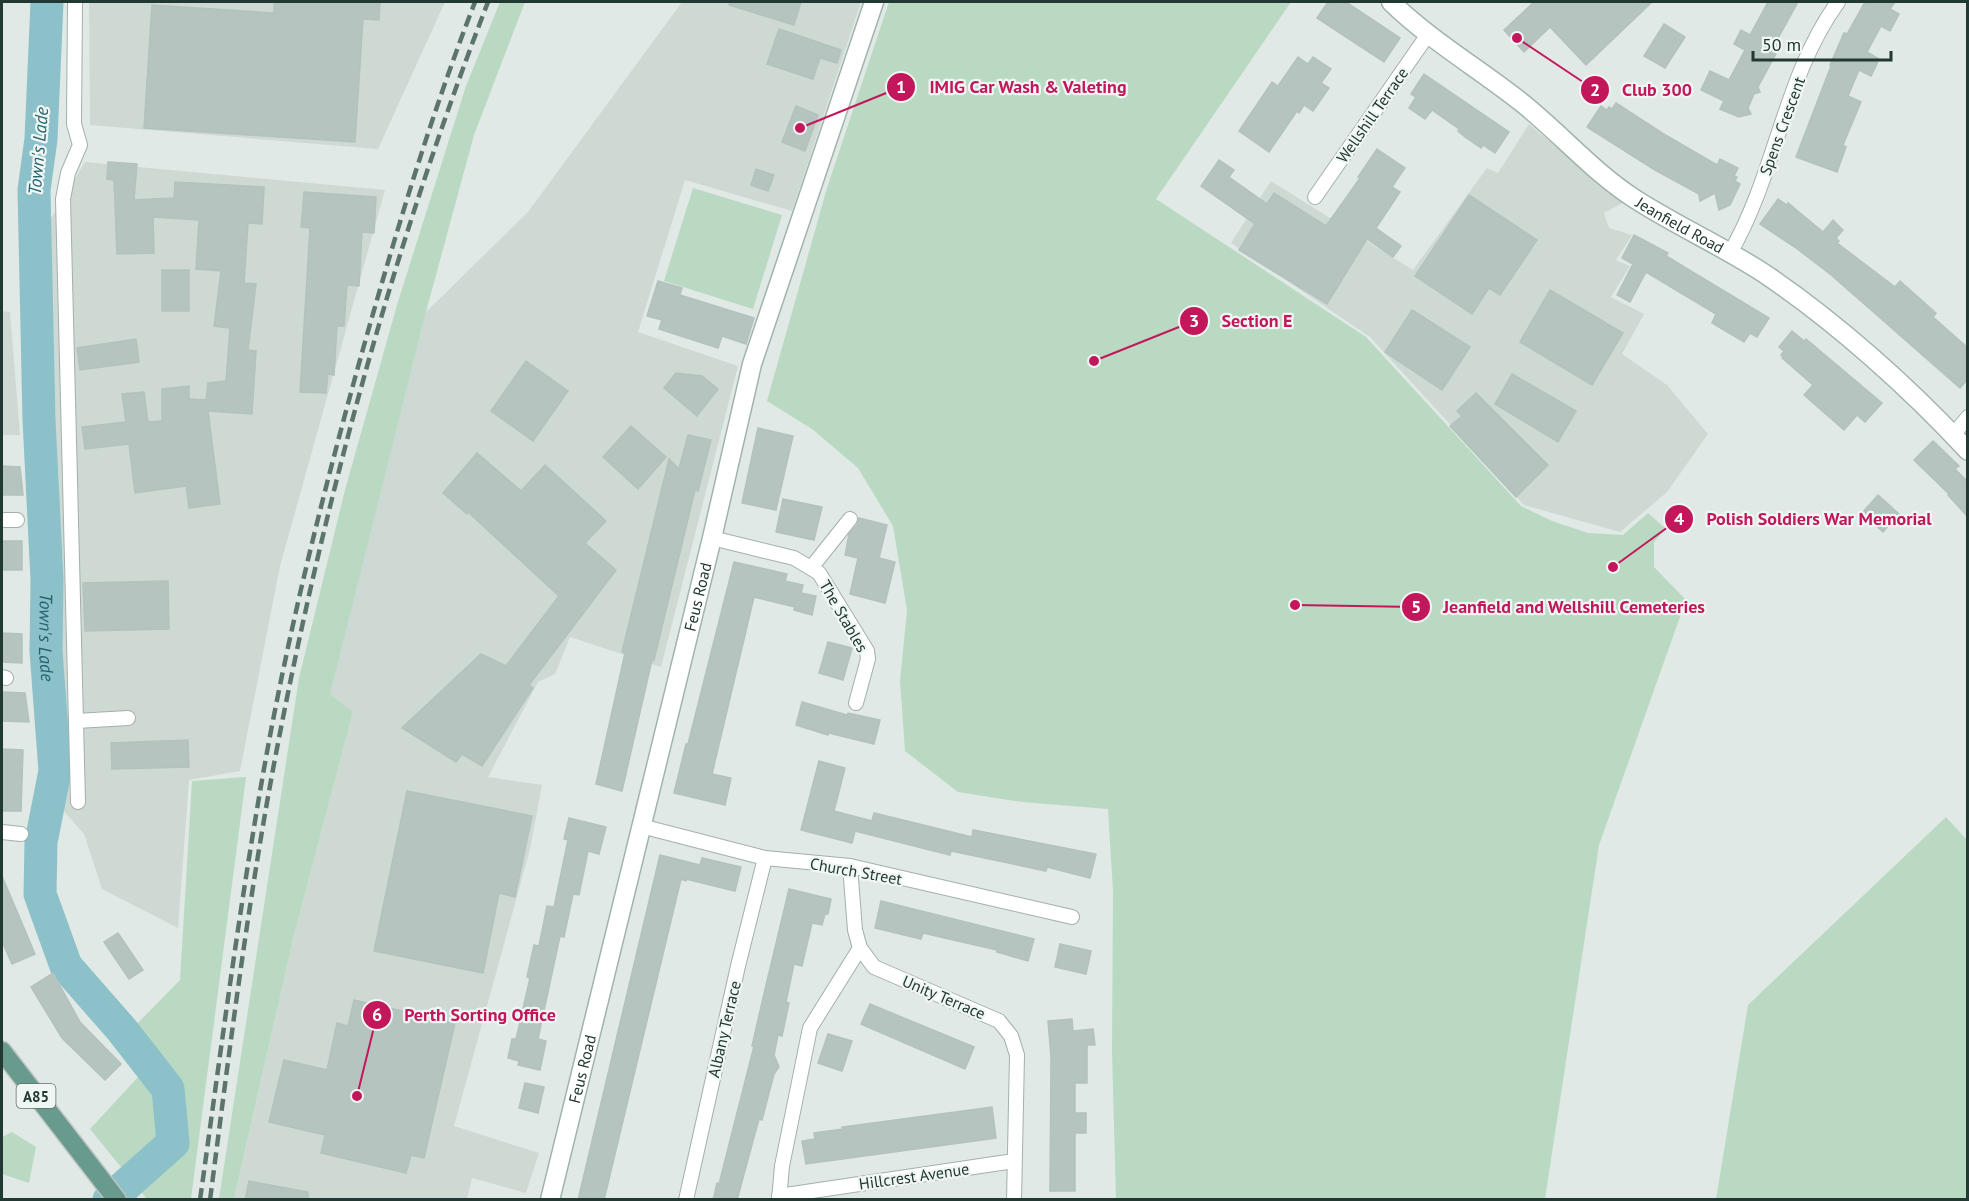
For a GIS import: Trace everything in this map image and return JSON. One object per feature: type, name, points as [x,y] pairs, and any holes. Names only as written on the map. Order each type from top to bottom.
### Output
[{"type":"main road","name":"A85","points":[[2,1051],[117,1199]]},
{"type":"street","points":[[75,2],[74,124],[80,145],[68,173],[63,199],[78,802]]},
{"type":"street","name":"Feus Road","points":[[550,1200],[712,538],[752,364],[874,2]]},
{"type":"street","name":"Spens Crescent","points":[[1730,253],[1746,222],[1808,56],[1838,2]]},
{"type":"street","name":"Jeanfield Road","points":[[1400,4],[1429,33],[1522,103],[1615,185],[1663,216],[1730,253],[1796,296],[1876,362],[1968,451]]},
{"type":"street","name":"Wellshill Terrace","points":[[1315,197],[1429,33]]},
{"type":"street","points":[[1953,435],[1968,417]]},
{"type":"street","name":"The Stables","points":[[811,568],[850,519]]},
{"type":"street","points":[[2,520],[17,520]]},
{"type":"street","name":"The Stables","points":[[712,538],[784,555],[819,573],[867,651],[868,659],[856,703]]},
{"type":"street","points":[[76,721],[128,718]]},
{"type":"street","name":"Church Street","points":[[641,826],[765,858],[850,866],[1072,917]]},
{"type":"street","points":[[2,832],[21,834]]},
{"type":"street","name":"Albany Terrace","points":[[686,1200],[738,966],[765,858]]},
{"type":"street","points":[[779,1198],[782,1166],[810,1029],[860,948],[855,930],[850,866]]},
{"type":"street","name":"Unity Terrace","points":[[860,948],[874,967],[999,1021],[1011,1036],[1017,1055],[1014,1200]]},
{"type":"street","name":"Hillcrest Avenue","points":[[779,1198],[1014,1161]]},
{"type":"shaded area","points":[[89,2],[445,2],[378,149],[90,125]]},
{"type":"shaded area","points":[[682,2],[861,2],[792,211],[685,180],[638,332],[738,366],[661,667],[570,637],[555,674],[538,682],[488,777],[542,785],[530,849],[454,1126],[539,1153],[526,1193],[472,1178],[467,1199],[234,1200],[294,935],[353,712],[329,694],[426,312],[528,212]]},
{"type":"shaded area","points":[[1529,124],[1593,178],[1626,201],[1604,213],[1609,228],[1632,235],[1616,260],[1630,266],[1611,297],[1644,314],[1622,354],[1667,385],[1708,434],[1667,492],[1620,532],[1524,505],[1370,337],[1231,243],[1271,181],[1413,270],[1487,168],[1498,173]]},
{"type":"shaded area","points":[[85,162],[385,190],[280,566],[240,771],[189,780],[178,928],[102,889],[84,834],[55,801],[47,225]]},
{"type":"shaded area","points":[[2,311],[10,312],[20,435],[2,435]]},
{"type":"green space","points":[[500,2],[525,2],[474,135],[426,312],[330,694],[353,712],[294,935],[234,1199],[219,1199],[299,678],[345,490],[397,305],[466,86]]},
{"type":"green space","points":[[889,2],[1291,2],[1156,199],[1366,337],[1521,506],[1552,521],[1588,533],[1623,535],[1648,513],[1666,529],[1654,542],[1654,567],[1686,600],[1599,845],[1545,1199],[1116,1199],[1112,1051],[1113,891],[1108,809],[1022,802],[958,792],[905,751],[900,681],[907,610],[893,526],[858,468],[812,429],[767,401],[827,188]]},
{"type":"green space","points":[[693,188],[782,215],[753,309],[664,281]]},
{"type":"green space","points":[[246,777],[191,1199],[147,1199],[90,1129],[140,1075],[135,1026],[180,980],[192,781]]},
{"type":"green space","points":[[1946,817],[1967,840],[1967,1199],[1716,1199],[1748,1005]]},
{"type":"green space","points":[[12,1132],[36,1147],[29,1183],[2,1174],[2,1137]]},
{"type":"building","points":[[274,2],[380,2],[379,20],[363,19],[355,142],[144,128],[152,5],[274,13]]},
{"type":"building","points":[[730,2],[801,2],[794,25],[729,5]]},
{"type":"building","points":[[1328,2],[1346,2],[1400,38],[1384,62],[1317,18]]},
{"type":"building","points":[[1534,2],[1652,2],[1586,65],[1550,27],[1524,52],[1504,30]]},
{"type":"building","points":[[1768,2],[1798,2],[1777,40],[1779,48],[1758,87],[1760,92],[1754,94],[1748,108],[1751,114],[1739,117],[1720,109],[1724,101],[1701,90],[1710,71],[1729,80],[1745,50],[1734,44],[1741,30],[1750,35]]},
{"type":"building","points":[[1865,2],[1895,2],[1890,9],[1899,14],[1890,31],[1881,26],[1867,52],[1879,59],[1871,76],[1859,70],[1848,96],[1861,102],[1843,145],[1846,147],[1837,172],[1796,157],[1844,33],[1847,34]]},
{"type":"building","points":[[1664,24],[1685,37],[1665,68],[1644,56]]},
{"type":"building","points":[[779,29],[841,50],[837,63],[820,58],[813,79],[767,64]]},
{"type":"building","points":[[1298,57],[1308,64],[1313,57],[1331,69],[1321,83],[1329,88],[1313,111],[1304,105],[1299,113],[1297,111],[1269,152],[1239,131],[1272,82],[1278,86]]},
{"type":"building","points":[[1424,74],[1509,132],[1495,153],[1483,145],[1481,148],[1432,110],[1425,119],[1409,108],[1416,97],[1411,94]]},
{"type":"building","points":[[1616,103],[1717,165],[1720,159],[1738,168],[1734,176],[1737,177],[1735,181],[1740,184],[1730,205],[1719,210],[1715,193],[1700,201],[1699,194],[1655,170],[1587,127],[1601,106],[1607,110],[1609,107],[1612,109]]},
{"type":"building","points":[[796,106],[818,115],[805,151],[782,142]]},
{"type":"building","points":[[1377,149],[1405,168],[1392,187],[1400,192],[1376,228],[1401,246],[1393,257],[1367,239],[1327,304],[1239,250],[1255,224],[1201,186],[1219,160],[1234,170],[1229,177],[1267,204],[1274,193],[1326,226],[1360,178],[1358,177]]},
{"type":"building","points":[[108,162],[137,164],[134,200],[174,198],[175,182],[264,187],[262,224],[248,223],[244,283],[256,284],[248,350],[256,351],[252,414],[208,411],[220,504],[189,508],[186,486],[135,493],[129,444],[85,449],[82,427],[126,422],[122,394],[144,392],[148,422],[162,421],[162,389],[189,386],[189,399],[206,400],[208,383],[226,381],[230,328],[214,326],[221,271],[196,269],[199,220],[153,217],[154,253],[117,254],[114,180],[107,179]]},
{"type":"building","points":[[756,169],[774,175],[768,191],[751,185]]},
{"type":"building","points":[[304,192],[376,197],[374,233],[362,232],[359,286],[347,285],[344,326],[337,326],[334,375],[328,374],[326,393],[300,392],[310,228],[301,227]]},
{"type":"building","points":[[1469,195],[1537,240],[1500,295],[1489,288],[1472,314],[1415,276]]},
{"type":"building","points":[[1778,199],[1787,205],[1788,203],[1823,232],[1833,220],[1843,230],[1836,238],[1839,241],[1837,243],[1895,287],[1900,281],[1936,313],[1933,317],[1968,348],[1968,379],[1960,388],[1830,274],[1760,224]]},
{"type":"building","points":[[1634,235],[1668,253],[1666,256],[1769,318],[1757,337],[1750,333],[1744,342],[1712,323],[1716,314],[1646,272],[1630,302],[1617,295],[1633,264],[1622,258]]},
{"type":"building","points":[[162,270],[189,270],[189,311],[162,311]]},
{"type":"building","points":[[658,281],[682,288],[680,295],[754,318],[746,344],[722,336],[718,348],[659,329],[662,320],[647,316]]},
{"type":"building","points":[[1550,290],[1623,333],[1592,385],[1520,342]]},
{"type":"building","points":[[1412,310],[1470,347],[1442,390],[1385,352]]},
{"type":"building","points":[[1792,331],[1804,341],[1806,339],[1882,403],[1865,422],[1857,415],[1844,430],[1804,395],[1813,385],[1782,358],[1784,351],[1779,347]]},
{"type":"building","points":[[136,339],[139,362],[80,370],[77,348]]},
{"type":"building","points":[[526,361],[568,391],[533,441],[491,411]]},
{"type":"building","points":[[676,373],[702,376],[718,389],[697,416],[664,388]]},
{"type":"building","points":[[1512,374],[1576,411],[1558,442],[1495,404]]},
{"type":"building","points":[[1476,393],[1548,465],[1516,497],[1450,426],[1462,416],[1457,411]]},
{"type":"building","points":[[631,426],[666,457],[638,489],[603,457]]},
{"type":"building","points":[[758,428],[793,436],[776,510],[742,503]]},
{"type":"building","points":[[688,435],[711,440],[698,491],[695,490],[622,791],[596,784],[625,653],[622,652],[669,459],[679,469]]},
{"type":"building","points":[[1933,441],[1959,466],[1955,469],[1968,482],[1968,517],[1949,494],[1914,460]]},
{"type":"building","points":[[477,453],[521,491],[545,465],[606,521],[585,543],[616,570],[529,685],[533,688],[482,766],[462,754],[456,762],[402,728],[481,654],[506,666],[559,596],[468,512],[467,514],[443,493]]},
{"type":"building","points":[[2,466],[20,467],[23,495],[2,495]]},
{"type":"building","points":[[1878,495],[1899,514],[1883,532],[1862,513]]},
{"type":"building","points":[[783,499],[822,507],[814,540],[776,532]]},
{"type":"building","points":[[859,518],[887,525],[879,558],[895,562],[885,603],[850,594],[858,558],[845,555],[849,534],[857,525]]},
{"type":"building","points":[[2,541],[22,541],[22,570],[2,570]]},
{"type":"building","points":[[734,562],[787,574],[785,581],[803,585],[801,593],[816,596],[812,615],[794,610],[795,607],[754,597],[712,774],[731,778],[725,805],[674,793]]},
{"type":"building","points":[[168,581],[169,629],[85,631],[83,583]]},
{"type":"building","points":[[2,633],[22,634],[22,663],[2,662]]},
{"type":"building","points":[[828,642],[852,648],[843,680],[819,673]]},
{"type":"building","points":[[2,692],[25,693],[29,722],[2,721]]},
{"type":"building","points":[[802,702],[847,715],[848,713],[880,720],[874,744],[829,733],[828,735],[796,725]]},
{"type":"building","points":[[188,740],[189,767],[112,769],[111,743]]},
{"type":"building","points":[[2,749],[23,750],[21,811],[2,811]]},
{"type":"building","points":[[819,761],[845,768],[834,811],[872,821],[874,813],[972,837],[973,830],[1096,854],[1090,878],[1047,867],[1046,871],[951,851],[950,855],[855,831],[852,843],[801,830]]},
{"type":"building","points":[[407,791],[532,816],[515,897],[499,893],[483,973],[374,951]]},
{"type":"building","points":[[569,818],[606,827],[599,854],[588,851],[579,895],[573,894],[564,937],[560,936],[538,1039],[546,1041],[540,1070],[518,1065],[519,1061],[508,1058],[512,1039],[516,1039],[530,978],[527,977],[534,945],[539,946],[547,906],[554,907],[568,840],[564,839]]},
{"type":"building","points":[[660,855],[700,865],[702,858],[741,867],[735,891],[681,879],[604,1200],[578,1200]]},
{"type":"building","points":[[2,876],[35,954],[12,964],[2,941]]},
{"type":"building","points":[[789,889],[831,899],[828,914],[825,914],[822,925],[812,923],[802,966],[794,964],[782,1036],[778,1035],[774,1055],[779,1067],[774,1074],[762,1120],[759,1119],[737,1200],[713,1200],[754,1046],[752,1046]]},
{"type":"building","points":[[881,901],[1034,939],[1028,961],[997,952],[997,950],[923,933],[921,939],[875,928]]},
{"type":"building","points":[[118,933],[143,970],[129,979],[104,942]]},
{"type":"building","points":[[1060,944],[1091,951],[1086,974],[1055,967]]},
{"type":"building","points":[[53,973],[80,1022],[121,1064],[105,1080],[62,1038],[31,987]]},
{"type":"building","points":[[354,1000],[455,1023],[424,1158],[411,1155],[406,1173],[321,1153],[325,1135],[269,1122],[284,1060],[327,1070],[337,1023],[348,1026]]},
{"type":"building","points":[[870,1004],[974,1047],[965,1069],[861,1024]]},
{"type":"building","points":[[1072,1019],[1073,1031],[1093,1029],[1095,1045],[1087,1045],[1087,1083],[1075,1083],[1075,1113],[1086,1113],[1086,1133],[1075,1133],[1075,1191],[1050,1191],[1051,1057],[1048,1021]]},
{"type":"building","points":[[828,1034],[852,1041],[842,1071],[818,1063]]},
{"type":"building","points":[[525,1083],[544,1087],[538,1113],[519,1108]]},
{"type":"building","points":[[992,1107],[996,1138],[806,1164],[802,1141],[815,1139],[814,1133],[843,1129],[842,1127]]},
{"type":"building","points":[[249,1181],[308,1192],[308,1200],[245,1200]]},
{"type":"waterway","name":"Town's Lade","points":[[47,2],[41,139],[34,190],[39,420],[47,580],[46,651],[55,771],[41,842],[40,894],[66,966],[122,1030],[168,1089],[173,1143],[109,1200]]},
{"type":"railway","points":[[200,1200],[257,808],[277,701],[310,549],[388,261],[429,131],[475,2]]},
{"type":"railway","points":[[210,1200],[255,872],[293,667],[315,570],[338,474],[391,283],[421,188],[488,2]]},
{"type":"place","name":"Club 300","points":[[1517,38]]},
{"type":"place","name":"IMIG Car Wash & Valeting","points":[[800,128]]},
{"type":"place","name":"Section E","points":[[1094,361]]},
{"type":"place","name":"Polish Soldiers War Memorial","points":[[1613,567]]},
{"type":"place","name":"Jeanfield and Wellshill Cemeteries","points":[[1295,605]]},
{"type":"place","name":"Perth Sorting Office","points":[[357,1096]]}]
